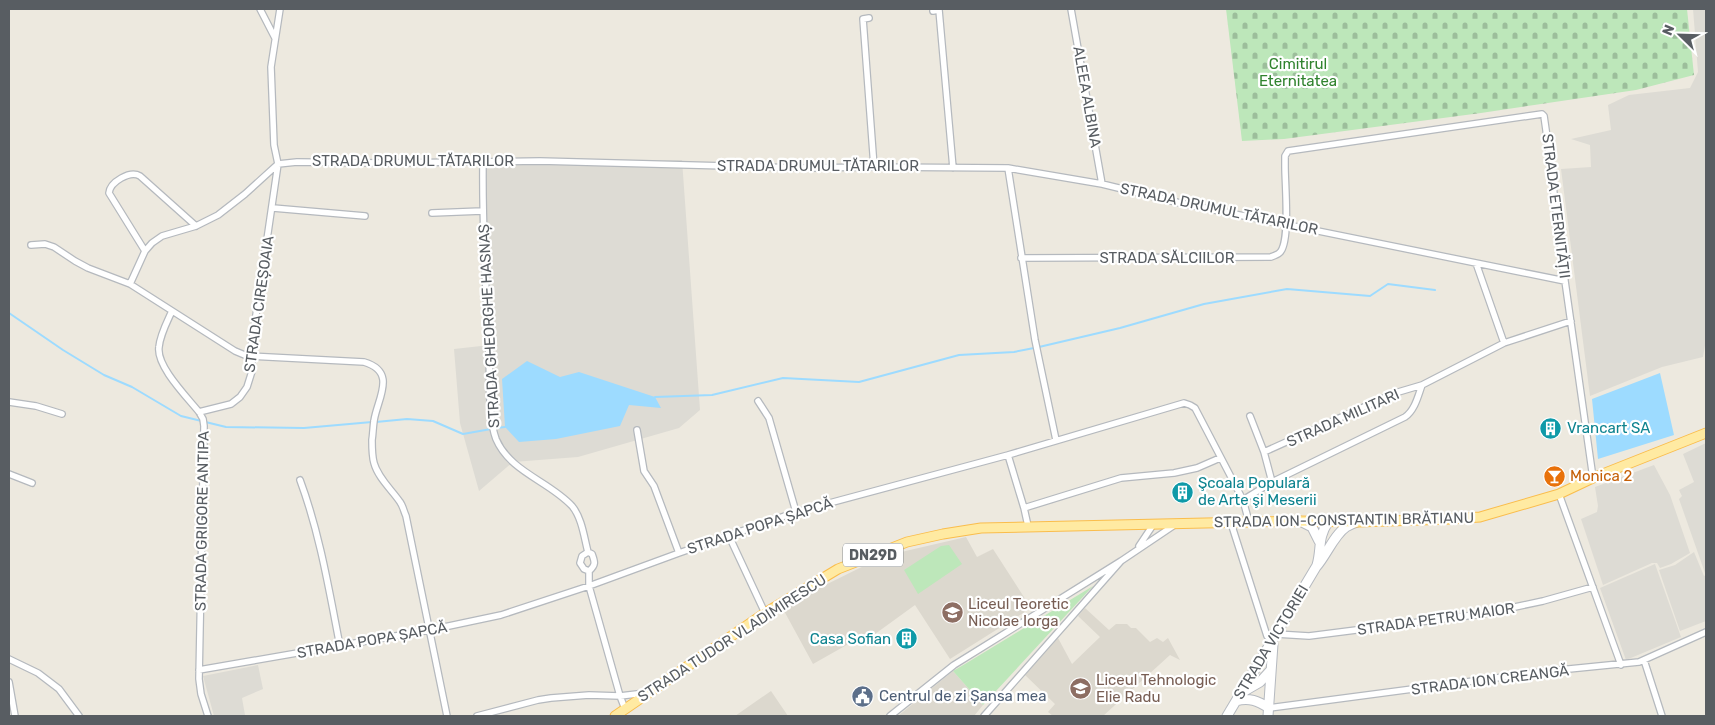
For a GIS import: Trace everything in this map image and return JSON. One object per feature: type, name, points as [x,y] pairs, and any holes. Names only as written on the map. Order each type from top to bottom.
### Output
[{"type":"main road","name":"STRADA ION-CONSTANTIN BRĂTIANU","points":[[1176,524],[1300,521],[1357,522],[1480,517],[1559,494],[1594,477],[1706,433]]},
{"type":"main road","points":[[1300,521],[1312,527],[1319,541]]},
{"type":"main road","name":"STRADA VICTORIEI","points":[[1227,716],[1316,567],[1320,556],[1319,541],[1328,522]]},
{"type":"main road","points":[[1328,522],[1331,532],[1331,546]]},
{"type":"main road","name":"STRADA VICTORIEI","points":[[1316,567],[1346,526],[1357,522]]},
{"type":"main road","name":"STRADA TUDOR VLADIMIRESCU","points":[[615,716],[764,613],[838,569],[907,542],[981,528],[1176,524]]},
{"type":"main road","points":[[1268,712],[1274,638]]},
{"type":"main road","points":[[1238,697],[1254,686],[1270,671]]},
{"type":"main road","points":[[1238,697],[1255,700],[1268,712]]},
{"type":"street","points":[[260,9],[275,38]]},
{"type":"street","points":[[130,284],[145,251],[152,243],[162,236],[196,226],[218,215],[278,164],[272,123],[271,67],[280,9]]},
{"type":"street","name":"ALEEA ALBINA","points":[[1071,9],[1102,184]]},
{"type":"street","points":[[933,11],[939,10],[954,168]]},
{"type":"street","points":[[869,18],[863,19],[874,167]]},
{"type":"street","name":"STRADA ETERNITĂȚII","points":[[1286,223],[1285,156],[1288,151],[1542,114],[1544,116],[1565,280],[1594,477]]},
{"type":"street","name":"STRADA DRUMUL TĂTARILOR","points":[[278,164],[287,162],[540,161],[804,168],[1008,168],[1102,184],[1180,203],[1565,280]]},
{"type":"street","name":"STRADA GHEORGHE HASNAȘ","points":[[483,162],[482,211],[492,421],[496,438],[507,458],[573,507],[580,519],[588,552],[582,556],[580,563],[584,569],[589,571],[589,586],[625,709]]},
{"type":"street","name":"STRADA CIREȘOAIA","points":[[199,412],[231,404],[240,397],[247,387],[253,368],[250,356],[278,164]]},
{"type":"street","points":[[1008,168],[1035,340],[1056,440]]},
{"type":"street","points":[[145,251],[109,193],[109,188],[115,182],[129,174],[136,173],[140,176],[196,226]]},
{"type":"street","points":[[273,208],[365,216]]},
{"type":"street","points":[[432,213],[482,211]]},
{"type":"street","name":"STRADA SĂLCIILOR","points":[[1021,258],[1264,258],[1278,254],[1282,250],[1286,223]]},
{"type":"street","points":[[31,245],[45,244],[54,247],[82,264],[130,284],[235,351],[250,356],[364,362],[373,365],[379,370],[382,378],[383,392],[374,422],[372,442],[374,464],[386,484],[401,503],[406,516],[447,716]]},
{"type":"street","points":[[1476,263],[1504,343]]},
{"type":"street","name":"STRADA GRIGORE ANTIPA","points":[[172,311],[159,346],[158,356],[164,367],[199,412],[204,426],[199,670],[201,694],[208,716]]},
{"type":"street","name":"STRADA MILITARI","points":[[1264,452],[1395,393],[1422,385],[1504,343],[1571,321]]},
{"type":"street","points":[[1243,500],[1272,482],[1410,414],[1422,385]]},
{"type":"street","points":[[758,401],[769,418],[796,512]]},
{"type":"street","points":[[9,402],[36,406],[62,414]]},
{"type":"street","name":"STRADA POPA ȘAPCĂ","points":[[199,670],[430,630],[501,615],[589,586],[796,512],[1008,455],[1184,404],[1195,408],[1243,500],[1249,522]]},
{"type":"street","points":[[1250,416],[1264,452],[1272,482]]},
{"type":"street","points":[[637,430],[644,471],[654,486],[679,553]]},
{"type":"street","points":[[1008,455],[1028,526]]},
{"type":"street","points":[[1024,508],[1121,478],[1174,473],[1197,468],[1220,458]]},
{"type":"street","points":[[9,474],[32,483]]},
{"type":"street","points":[[300,480],[312,512],[319,540],[340,646]]},
{"type":"street","points":[[1559,494],[1621,665]]},
{"type":"street","points":[[1231,523],[1268,636],[1274,638]]},
{"type":"street","points":[[890,716],[954,665],[1121,561],[1176,524]]},
{"type":"street","points":[[1137,550],[1153,525]]},
{"type":"street","points":[[729,536],[764,613]]},
{"type":"street","points":[[588,552],[592,554],[594,564],[594,567],[589,571]]},
{"type":"street","points":[[986,715],[1121,561]]},
{"type":"street","name":"STRADA PETRU MAIOR","points":[[1274,638],[1309,636],[1482,614],[1593,588]]},
{"type":"street","name":"STRADA ION CREANGĂ","points":[[1268,712],[1549,671],[1621,665],[1644,660],[1706,632]]},
{"type":"street","points":[[9,660],[38,673],[59,689],[79,716]]},
{"type":"street","points":[[1644,660],[1662,716]]},
{"type":"street","points":[[9,682],[15,716]]},
{"type":"street","points":[[477,716],[545,699],[647,693]]},
{"type":"shaded area","points":[[1693,9],[1706,9],[1706,340],[1703,357],[1662,367],[1590,396],[1561,169],[1591,167],[1590,145],[1571,139],[1611,130],[1608,105],[1629,95],[1690,88],[1698,72]]},
{"type":"shaded area","points":[[682,160],[700,410],[679,428],[578,457],[513,462],[479,491],[460,423],[454,349],[490,345],[483,162]]},
{"type":"shaded area","points":[[1706,443],[1705,573],[1679,499],[1682,496],[1679,490],[1694,482],[1683,454]]},
{"type":"shaded area","points":[[1654,465],[1670,495],[1690,553],[1671,564],[1660,568],[1657,563],[1652,563],[1603,585],[1581,519],[1597,512],[1595,487]]},
{"type":"shaded area","points":[[966,537],[977,557],[993,549],[1031,608],[950,659],[915,605],[864,642],[859,638],[813,664],[783,609],[805,595],[884,556]]},
{"type":"shaded area","points":[[1694,552],[1704,576],[1706,575],[1706,621],[1680,631],[1659,570],[1675,565]]},
{"type":"shaded area","points":[[1655,564],[1681,637],[1626,660],[1600,588]]},
{"type":"shaded area","points":[[1085,608],[1109,630],[1116,624],[1127,624],[1131,628],[1136,628],[1150,642],[1157,638],[1163,642],[1168,638],[1180,660],[1170,655],[1103,716],[1053,716],[1048,712],[1055,704],[1025,675],[1058,638],[1072,664],[1100,637],[1078,616]]},
{"type":"shaded area","points":[[258,665],[263,689],[242,698],[245,715],[214,716],[203,676]]},
{"type":"shaded area","points":[[953,671],[983,705],[974,716],[898,716]]},
{"type":"shaded area","points":[[771,691],[788,716],[735,716]]},
{"type":"green space","name":"Cimitirul Eternitatea","points":[[1226,9],[1687,9],[1694,75],[1636,90],[1481,113],[1284,139],[1242,141]]},
{"type":"green space","points":[[949,545],[962,564],[918,594],[904,570],[941,546]]},
{"type":"green space","points":[[1093,586],[983,705],[953,671],[965,664]]},
{"type":"water","points":[[527,361],[560,377],[579,372],[655,397],[661,408],[629,405],[620,426],[556,439],[519,442],[505,427],[502,379]]},
{"type":"water","points":[[1660,373],[1674,435],[1598,459],[1592,399]]},
{"type":"waterway","points":[[1039,347],[1120,328],[1204,304],[1287,289],[1370,296],[1388,284],[1435,290]]},
{"type":"waterway","points":[[9,313],[104,375],[132,387],[181,416],[226,427],[304,428],[372,422]]},
{"type":"waterway","points":[[655,397],[712,395],[783,378],[859,382],[959,355],[1014,352],[1034,348]]},
{"type":"waterway","points":[[376,422],[407,419],[433,421],[463,434],[491,429]]},
{"type":"waterway","points":[[496,428],[505,427]]},
{"type":"place","name":"Vrancart SA","points":[[1551,428]]},
{"type":"place","name":"Monica 2","points":[[1554,476]]},
{"type":"place","name":"Şcoala Populară de Arte şi Meserii","points":[[1182,492]]},
{"type":"place","name":"Liceul Teoretic Nicolae Iorga","points":[[952,613]]},
{"type":"place","name":"Casa Sofian","points":[[907,639]]},
{"type":"place","name":"Liceul Tehnologic Elie Radu","points":[[1080,689]]},
{"type":"place","name":"Centrul de zi Șansa mea","points":[[863,696]]}]
